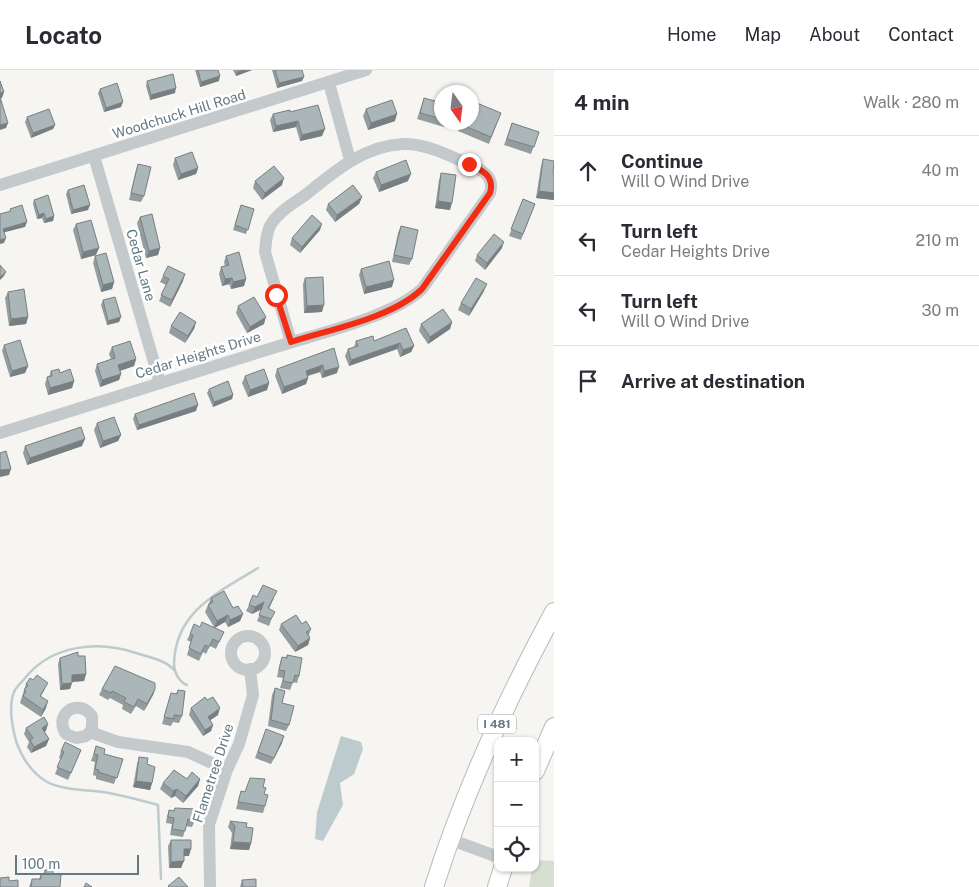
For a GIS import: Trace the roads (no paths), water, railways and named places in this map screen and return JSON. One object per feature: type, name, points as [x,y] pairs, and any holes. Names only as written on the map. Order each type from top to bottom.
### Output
[{"type":"highway","name":"I 481","points":[[434,887],[449,840],[498,720],[554,612]]},
{"type":"highway","points":[[539,762],[554,727]]},
{"type":"highway","points":[[498,887],[502,872]]},
{"type":"street","name":"Woodchuck Hill Road","points":[[0,185],[366,70]]},
{"type":"street","points":[[291,342],[267,263],[266,238],[270,226],[283,211],[350,160],[329,83]]},
{"type":"street","name":"Cedar Heights Drive","points":[[0,431],[291,342],[394,309],[410,300],[422,289],[490,193],[492,184],[488,175],[483,171],[416,144],[381,147],[350,160]]},
{"type":"street","name":"Cedar Lane","points":[[94,156],[160,383]]},
{"type":"street","name":"Flametree Drive","points":[[210,887],[209,825],[227,770],[239,744],[253,696],[250,669]]},
{"type":"street","points":[[90,732],[118,742],[188,752],[227,770]]},
{"type":"street","points":[[449,840],[494,855]]},
{"type":"waterway","points":[[187,685],[179,679],[174,667],[176,646],[182,630],[202,605],[258,568]]},
{"type":"waterway","points":[[161,879],[158,805],[110,793],[60,787],[47,782],[28,764],[18,747],[12,723],[11,704],[16,688],[37,666],[62,652],[77,648],[91,646],[121,649],[162,661],[174,670]]}]
